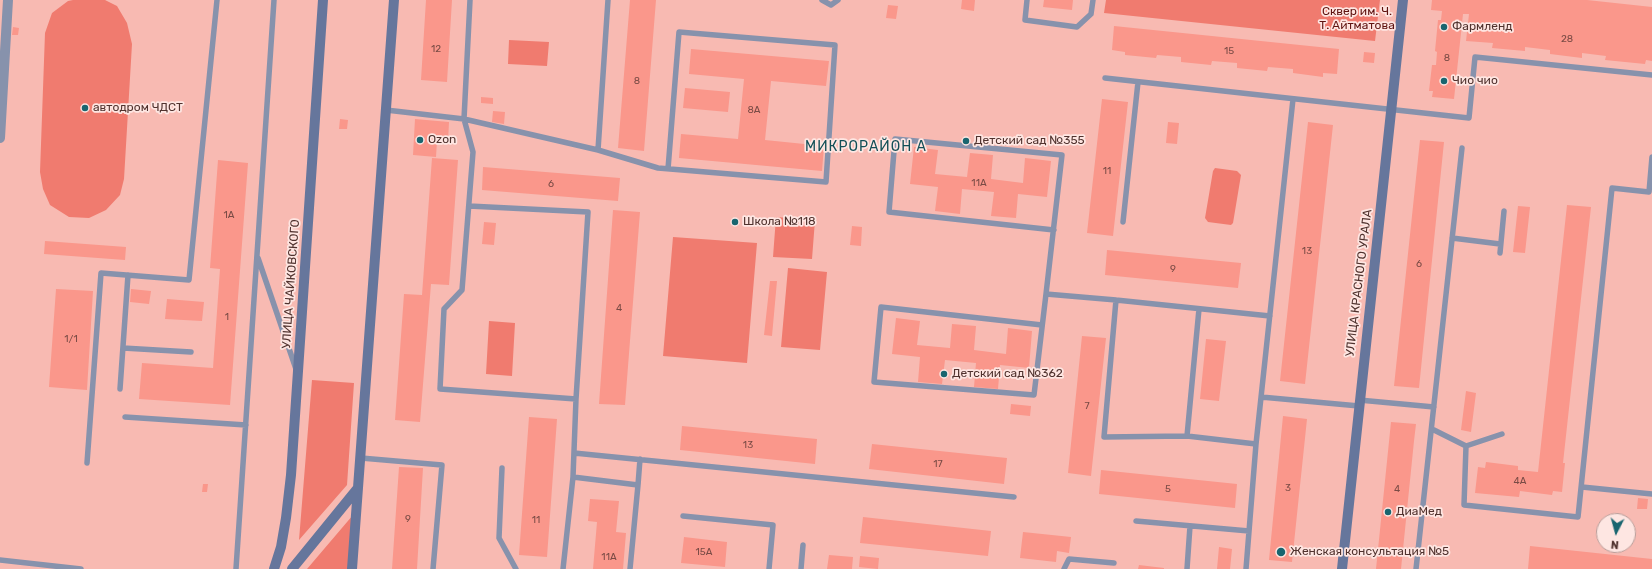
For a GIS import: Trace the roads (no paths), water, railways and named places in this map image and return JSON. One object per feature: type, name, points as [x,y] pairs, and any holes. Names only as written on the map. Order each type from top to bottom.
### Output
[{"type":"main road","name":"УЛИЦА ЧАЙКОВСКОГО","points":[[274,569],[286,518],[291,475],[323,0]]},
{"type":"main road","points":[[352,569],[394,0]]},
{"type":"main road","name":"УЛИЦА КРАСНОГО УРАЛА","points":[[1342,569],[1403,0]]},
{"type":"main road","points":[[292,569],[358,488]]},
{"type":"street","points":[[0,138],[2,63],[8,0]]},
{"type":"lane","points":[[87,463],[101,273],[188,280],[216,0]]},
{"type":"lane","points":[[236,569],[274,0]]},
{"type":"lane","points":[[470,0],[464,119],[473,152],[469,206],[462,290],[444,309],[440,389],[576,399]]},
{"type":"lane","points":[[598,150],[608,0]]},
{"type":"lane","points":[[822,0],[831,6],[838,0]]},
{"type":"lane","points":[[1027,0],[1025,20],[1077,27],[1091,14],[1093,0]]},
{"type":"lane","points":[[386,110],[464,119],[598,150],[658,168],[668,169],[826,182],[835,45],[679,32],[668,169]]},
{"type":"lane","points":[[1105,78],[1469,118],[1475,57],[1652,75]]},
{"type":"lane","points":[[1123,222],[1138,82]]},
{"type":"lane","points":[[1246,569],[1256,444],[1293,99]]},
{"type":"lane","points":[[1042,325],[881,307],[874,382],[1034,395],[1054,230],[1062,156],[895,139],[889,212],[1054,230]]},
{"type":"lane","points":[[1416,569],[1462,148]]},
{"type":"lane","points":[[1466,446],[1464,505],[1578,517],[1612,188],[1648,192],[1652,156]]},
{"type":"lane","points":[[469,206],[588,212],[576,399],[573,477],[563,569]]},
{"type":"lane","points":[[1500,253],[1504,211]]},
{"type":"lane","points":[[1452,238],[1500,244]]},
{"type":"lane","points":[[257,256],[297,374]]},
{"type":"lane","points":[[120,389],[128,275]]},
{"type":"lane","points":[[1046,294],[1270,316]]},
{"type":"lane","points":[[1116,300],[1104,436],[1187,436],[1256,444]]},
{"type":"lane","points":[[1187,436],[1199,308]]},
{"type":"lane","points":[[123,348],[191,352]]},
{"type":"lane","points":[[1261,397],[1434,407]]},
{"type":"lane","points":[[125,417],[246,425]]},
{"type":"lane","points":[[1432,429],[1466,446],[1502,434]]},
{"type":"lane","points":[[574,453],[1014,497]]},
{"type":"lane","points":[[361,458],[442,465],[433,569]]},
{"type":"lane","points":[[630,569],[640,459]]},
{"type":"lane","points":[[502,468],[499,538],[516,569]]},
{"type":"lane","points":[[573,477],[638,485]]},
{"type":"lane","points":[[1582,487],[1652,494]]},
{"type":"lane","points":[[683,516],[773,525],[769,569]]},
{"type":"lane","points":[[1136,521],[1249,531]]},
{"type":"lane","points":[[1187,569],[1190,526]]},
{"type":"lane","points":[[801,569],[803,545]]},
{"type":"lane","points":[[1064,569],[1069,559],[1114,563]]},
{"type":"lane","points":[[0,560],[82,569]]},
{"type":"place","name":"Фармленд","points":[[1444,27]]},
{"type":"place","name":"Чио чио","points":[[1444,81]]},
{"type":"place","name":"автодром ЧДСТ","points":[[85,108]]},
{"type":"place","name":"Ozon","points":[[420,140]]},
{"type":"place","name":"Детский сад №355","points":[[966,141]]},
{"type":"place","name":"Школа №118","points":[[735,222]]},
{"type":"place","name":"Детский сад №362","points":[[944,374]]},
{"type":"place","name":"ДиаМед","points":[[1388,512]]},
{"type":"place","name":"Женская консультация №5","points":[[1281,552]]},
{"type":"district","name":"МИКРОРАЙОН А","points":[[866,147]]},
{"type":"park label","name":"Сквер им. Ч. Т. Айтматова","points":[[1357,19]]}]
